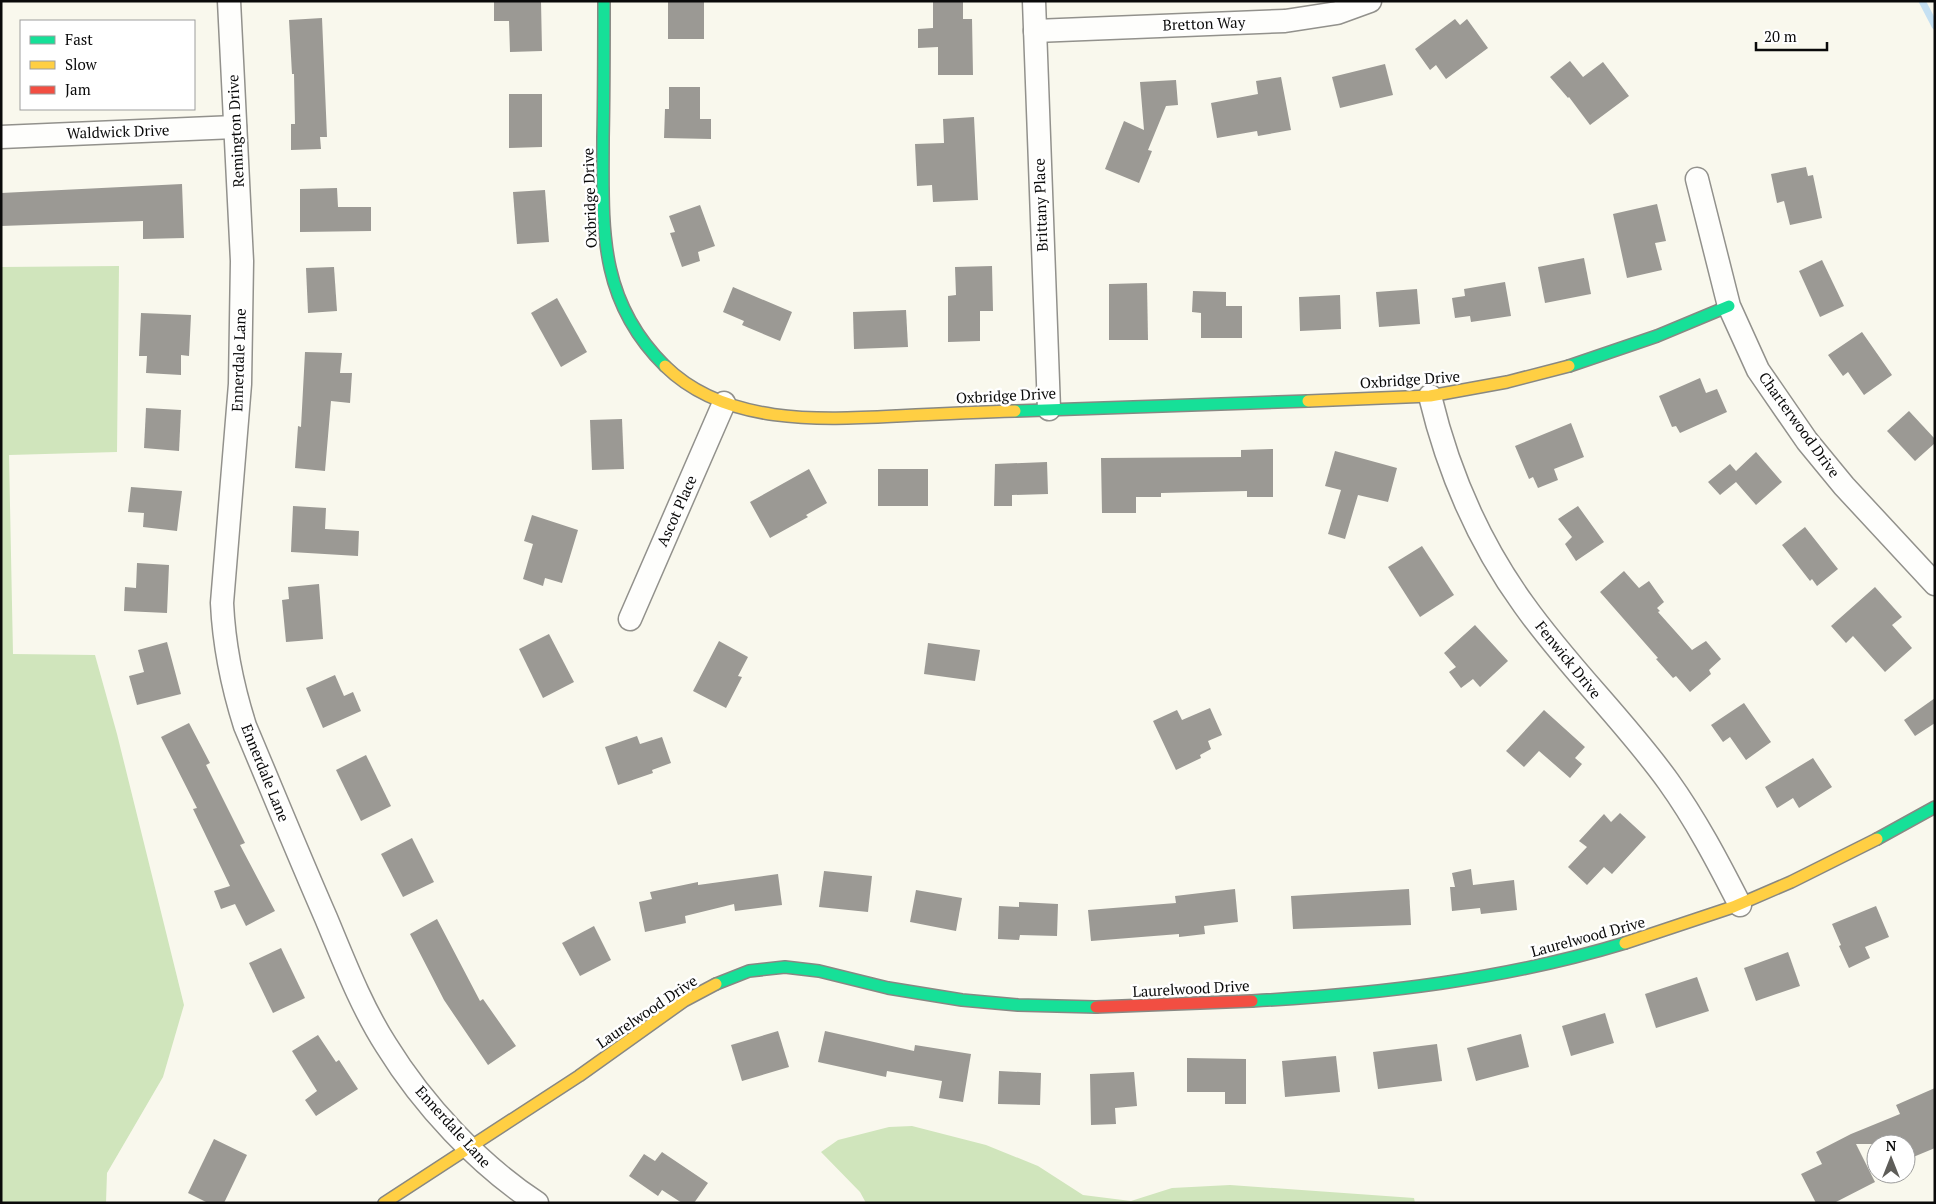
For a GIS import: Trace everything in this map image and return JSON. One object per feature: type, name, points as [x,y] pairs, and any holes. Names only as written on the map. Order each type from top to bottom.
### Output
[{"type":"street","name":"Remington Drive","points":[[229,1],[242,262]]},
{"type":"street","name":"Oxbridge Drive","points":[[604,1],[603,203],[604,236],[612,278],[630,320],[642,341],[659,360],[676,376],[698,391],[724,403],[762,413],[804,419],[1430,396],[1498,385],[1559,369],[1632,346],[1729,306]]},
{"type":"street","name":"Brittany Place","points":[[1034,1],[1049,409]]},
{"type":"street","name":"Bretton Way","points":[[1036,31],[1285,21],[1337,13],[1370,1]]},
{"type":"street","name":"Waldwick Drive","points":[[1,137],[235,127]]},
{"type":"street","name":"Charterwood Drive","points":[[1697,179],[1729,306],[1758,370],[1808,441],[1844,486],[1935,584]]},
{"type":"street","name":"Ennerdale Lane","points":[[242,262],[240,384],[222,603],[224,642],[234,692],[245,726],[340,951],[366,1009],[385,1045],[410,1080],[470,1149],[513,1187],[537,1203]]},
{"type":"street","name":"Fenwick Drive","points":[[1430,396],[1447,456],[1477,529],[1493,560],[1524,606],[1667,780],[1710,847],[1740,905]]},
{"type":"street","name":"Ascot Place","points":[[630,619],[724,403]]},
{"type":"street","name":"Laurelwood Drive","points":[[384,1203],[470,1149],[585,1072],[688,999],[746,972],[766,968],[794,967],[819,970],[880,987],[933,996],[1035,1006],[1092,1008],[1260,1000],[1389,991],[1534,968],[1635,941],[1740,905],[1866,846],[1935,806]]},
{"type":"green space","points":[[119,266],[117,452],[9,455],[13,654],[95,655],[117,734],[184,1005],[163,1077],[107,1173],[106,1203],[1,1203],[1,267]]},
{"type":"green space","points":[[912,1126],[986,1145],[1038,1166],[1083,1195],[1131,1201],[1172,1188],[1230,1185],[1414,1198],[1415,1203],[866,1203],[860,1192],[821,1152],[838,1140],[889,1127]]},
{"type":"building","points":[[494,1],[541,1],[542,51],[510,52],[509,21],[494,21]]},
{"type":"building","points":[[668,1],[704,1],[704,39],[668,39]]},
{"type":"building","points":[[933,1],[963,1],[963,19],[972,19],[973,75],[938,75],[938,47],[918,48],[918,29],[933,28]]},
{"type":"building","points":[[322,18],[327,137],[320,137],[321,149],[291,150],[291,124],[295,124],[294,74],[292,74],[289,20]]},
{"type":"building","points":[[1455,19],[1460,25],[1467,19],[1488,48],[1446,79],[1436,65],[1430,70],[1415,49]]},
{"type":"building","points":[[1570,61],[1583,77],[1603,62],[1629,96],[1590,125],[1569,97],[1550,77]]},
{"type":"building","points":[[1385,64],[1393,95],[1340,108],[1332,77]]},
{"type":"building","points":[[1281,77],[1291,130],[1258,136],[1257,131],[1217,138],[1211,103],[1258,94],[1256,81]]},
{"type":"building","points":[[1176,80],[1178,105],[1166,106],[1148,150],[1152,151],[1139,183],[1105,169],[1124,121],[1144,130],[1140,82]]},
{"type":"building","points":[[669,87],[700,87],[700,119],[711,119],[711,139],[664,138],[665,109],[669,109]]},
{"type":"building","points":[[509,94],[542,94],[542,147],[509,148]]},
{"type":"building","points":[[974,117],[978,200],[933,202],[932,185],[917,186],[915,144],[944,143],[943,119]]},
{"type":"building","points":[[1806,167],[1808,176],[1813,175],[1822,218],[1790,225],[1784,201],[1777,203],[1771,174]]},
{"type":"building","points":[[182,184],[184,238],[143,239],[143,221],[1,226],[1,193]]},
{"type":"building","points":[[337,188],[338,207],[371,207],[371,231],[300,232],[300,189]]},
{"type":"building","points":[[545,190],[549,242],[517,244],[513,192]]},
{"type":"building","points":[[1657,204],[1666,241],[1655,243],[1662,270],[1627,278],[1613,214]]},
{"type":"building","points":[[700,205],[715,246],[698,252],[700,261],[682,267],[670,233],[675,232],[669,216]]},
{"type":"building","points":[[1584,258],[1591,294],[1545,303],[1538,267]]},
{"type":"building","points":[[1822,260],[1844,306],[1820,317],[1799,271]]},
{"type":"building","points":[[992,266],[993,311],[980,311],[980,341],[948,342],[948,296],[956,295],[955,267]]},
{"type":"building","points":[[334,267],[337,311],[308,313],[306,268]]},
{"type":"building","points":[[1505,282],[1511,316],[1471,322],[1470,316],[1455,318],[1452,298],[1465,296],[1464,289]]},
{"type":"building","points":[[1147,283],[1148,340],[1109,340],[1109,284]]},
{"type":"building","points":[[733,287],[792,312],[780,341],[742,325],[744,321],[723,312]]},
{"type":"building","points":[[1417,289],[1420,324],[1379,327],[1376,292]]},
{"type":"building","points":[[1193,291],[1226,292],[1226,306],[1242,306],[1242,338],[1201,338],[1201,313],[1192,312]]},
{"type":"building","points":[[1340,295],[1341,329],[1300,331],[1299,297]]},
{"type":"building","points":[[557,298],[587,352],[561,367],[531,313]]},
{"type":"building","points":[[906,310],[908,347],[854,349],[853,312]]},
{"type":"building","points":[[141,313],[191,315],[189,356],[181,355],[181,375],[146,373],[147,356],[139,356]]},
{"type":"building","points":[[1862,332],[1892,375],[1864,395],[1848,372],[1843,376],[1828,355]]},
{"type":"building","points":[[305,352],[342,353],[340,373],[352,373],[350,403],[331,401],[325,471],[295,468],[298,426],[301,427]]},
{"type":"building","points":[[1700,378],[1706,393],[1717,389],[1727,412],[1680,433],[1676,426],[1672,427],[1659,396]]},
{"type":"building","points":[[146,408],[181,410],[179,451],[144,448]]},
{"type":"building","points":[[1909,411],[1935,439],[1935,443],[1915,461],[1887,431]]},
{"type":"building","points":[[622,419],[624,469],[592,470],[590,420]]},
{"type":"building","points":[[1571,423],[1584,457],[1554,469],[1558,480],[1538,488],[1533,477],[1529,479],[1515,446]]},
{"type":"building","points":[[1273,449],[1273,497],[1247,497],[1247,491],[1161,493],[1161,497],[1136,497],[1136,513],[1102,513],[1101,458],[1241,457],[1241,450]]},
{"type":"building","points":[[1335,451],[1397,468],[1388,502],[1358,495],[1345,539],[1328,534],[1341,490],[1325,486]]},
{"type":"building","points":[[1756,452],[1782,482],[1756,505],[1736,482],[1720,495],[1708,482],[1730,464],[1736,471]]},
{"type":"building","points":[[1047,462],[1048,494],[1012,495],[1012,506],[994,506],[995,464]]},
{"type":"building","points":[[809,469],[827,503],[806,515],[808,517],[770,538],[750,502]]},
{"type":"building","points":[[878,469],[928,469],[928,506],[878,506]]},
{"type":"building","points":[[131,487],[182,491],[177,531],[143,527],[144,513],[128,512]]},
{"type":"building","points":[[293,506],[326,508],[325,529],[359,531],[358,556],[291,552]]},
{"type":"building","points":[[1578,506],[1604,542],[1576,561],[1565,544],[1572,537],[1558,519]]},
{"type":"building","points":[[532,515],[578,530],[562,583],[545,578],[543,586],[523,579],[533,544],[524,541]]},
{"type":"building","points":[[1805,527],[1838,569],[1817,586],[1812,579],[1810,581],[1782,545]]},
{"type":"building","points":[[1422,546],[1454,595],[1420,617],[1388,567]]},
{"type":"building","points":[[137,563],[169,565],[167,613],[124,611],[125,587],[136,588]]},
{"type":"building","points":[[1624,571],[1639,588],[1649,581],[1664,602],[1657,608],[1660,611],[1658,612],[1692,650],[1706,641],[1721,659],[1709,670],[1711,674],[1690,692],[1676,676],[1673,678],[1656,659],[1658,658],[1600,592]]},
{"type":"building","points":[[319,584],[323,639],[286,642],[282,600],[289,599],[288,587]]},
{"type":"building","points":[[1875,587],[1902,617],[1892,625],[1912,648],[1885,672],[1853,636],[1846,643],[1831,626]]},
{"type":"building","points":[[1475,625],[1508,661],[1480,687],[1473,679],[1461,688],[1449,672],[1456,667],[1444,653]]},
{"type":"building","points":[[549,634],[574,682],[543,698],[519,649]]},
{"type":"building","points":[[719,641],[748,657],[738,676],[742,677],[726,708],[693,691]]},
{"type":"building","points":[[167,642],[181,694],[137,705],[129,676],[144,672],[138,650]]},
{"type":"building","points":[[928,643],[980,650],[975,681],[924,674]]},
{"type":"building","points":[[335,675],[344,696],[353,692],[361,711],[323,728],[306,688]]},
{"type":"building","points":[[1935,698],[1935,723],[1915,736],[1904,720]]},
{"type":"building","points":[[1744,703],[1771,742],[1746,760],[1730,737],[1723,742],[1711,725]]},
{"type":"building","points":[[1210,708],[1222,735],[1208,741],[1211,749],[1200,755],[1201,758],[1176,770],[1153,721],[1177,710],[1182,720]]},
{"type":"building","points":[[1544,710],[1585,747],[1575,758],[1582,764],[1570,778],[1539,751],[1524,767],[1506,751]]},
{"type":"building","points":[[189,723],[210,763],[206,765],[245,843],[240,845],[275,911],[246,926],[235,904],[221,909],[214,891],[230,886],[193,809],[197,808],[161,737]]},
{"type":"building","points":[[637,736],[640,744],[662,737],[671,763],[652,770],[653,773],[618,785],[605,747]]},
{"type":"building","points":[[366,755],[391,806],[361,821],[336,770]]},
{"type":"building","points":[[1813,758],[1832,787],[1799,808],[1793,798],[1777,808],[1765,787]]},
{"type":"building","points":[[1620,813],[1646,837],[1612,874],[1604,867],[1587,885],[1568,867],[1587,847],[1579,841],[1604,814],[1611,822]]},
{"type":"building","points":[[412,838],[434,882],[403,897],[381,854]]},
{"type":"building","points":[[1471,869],[1473,885],[1514,880],[1517,910],[1481,914],[1480,908],[1452,911],[1450,887],[1455,887],[1452,873]]},
{"type":"building","points":[[824,871],[872,876],[868,912],[819,907]]},
{"type":"building","points":[[778,874],[782,905],[735,911],[734,904],[685,916],[686,923],[645,932],[639,902],[652,899],[650,892],[698,882],[698,885]]},
{"type":"building","points":[[1235,889],[1238,922],[1204,926],[1205,934],[1179,937],[1179,934],[1091,941],[1088,910],[1176,903],[1175,896]]},
{"type":"building","points":[[1409,889],[1411,925],[1293,929],[1291,896]]},
{"type":"building","points":[[916,890],[962,898],[956,931],[910,922]]},
{"type":"building","points":[[1019,902],[1058,904],[1057,936],[1020,935],[1019,940],[998,939],[999,906],[1019,907]]},
{"type":"building","points":[[1876,906],[1889,937],[1865,947],[1870,958],[1849,968],[1832,924]]},
{"type":"building","points":[[437,919],[480,1001],[483,999],[516,1046],[488,1065],[444,1000],[410,934]]},
{"type":"building","points":[[594,926],[611,960],[580,976],[562,943]]},
{"type":"building","points":[[281,948],[305,998],[273,1013],[249,963]]},
{"type":"building","points":[[1788,952],[1800,986],[1756,1001],[1744,968]]},
{"type":"building","points":[[1697,977],[1709,1011],[1656,1028],[1645,994]]},
{"type":"building","points":[[1605,1013],[1614,1043],[1571,1056],[1562,1026]]},
{"type":"building","points":[[778,1031],[789,1067],[742,1081],[731,1045]]},
{"type":"building","points":[[825,1031],[914,1051],[915,1045],[971,1054],[963,1102],[939,1098],[942,1081],[887,1071],[886,1077],[818,1062]]},
{"type":"building","points":[[1521,1034],[1529,1067],[1476,1081],[1467,1048]]},
{"type":"building","points":[[318,1035],[336,1062],[339,1060],[358,1089],[316,1116],[305,1100],[317,1091],[292,1051]]},
{"type":"building","points":[[1437,1044],[1442,1081],[1378,1089],[1373,1052]]},
{"type":"building","points":[[1336,1056],[1340,1092],[1285,1097],[1282,1061]]},
{"type":"building","points":[[1187,1058],[1246,1059],[1246,1104],[1225,1104],[1225,1092],[1187,1092]]},
{"type":"building","points":[[999,1071],[1041,1073],[1040,1105],[998,1104]]},
{"type":"building","points":[[1134,1072],[1137,1106],[1115,1108],[1116,1124],[1091,1125],[1090,1074]]},
{"type":"building","points":[[1935,1088],[1935,1148],[1916,1156],[1916,1134],[1866,1134],[1866,1144],[1856,1144],[1866,1164],[1866,1184],[1871,1184],[1834,1203],[1816,1203],[1801,1174],[1822,1164],[1816,1152],[1851,1134],[1900,1114],[1896,1105]]},
{"type":"building","points":[[214,1139],[247,1155],[224,1203],[208,1203],[188,1193]]},
{"type":"building","points":[[662,1152],[708,1183],[694,1203],[682,1203],[662,1190],[658,1196],[629,1176],[644,1154],[655,1161]]},
{"type":"waterway","points":[[1922,1],[1935,26]]},
{"type":"traffic: fast","points":[[604,1],[603,201],[608,260],[616,288],[627,314],[643,341],[665,366]]},
{"type":"traffic: fast","points":[[1569,366],[1657,336],[1729,306]]},
{"type":"traffic: fast","points":[[1015,411],[1308,401]]},
{"type":"traffic: fast","points":[[1877,839],[1935,807]]},
{"type":"traffic: fast","points":[[1252,1001],[1347,994],[1487,976],[1533,967],[1625,943]]},
{"type":"traffic: fast","points":[[716,984],[749,971],[785,967],[819,971],[888,988],[962,1000],[1018,1005],[1096,1007]]},
{"type":"traffic: slow","points":[[665,366],[689,385],[716,399],[744,409],[774,415],[836,418],[1015,411]]},
{"type":"traffic: slow","points":[[1308,401],[1430,396],[1507,382],[1569,366]]},
{"type":"traffic: slow","points":[[1625,943],[1733,907],[1791,882],[1877,839]]},
{"type":"traffic: slow","points":[[384,1203],[579,1076],[684,1001],[716,984]]},
{"type":"traffic: jam","points":[[1096,1007],[1252,1001]]}]
